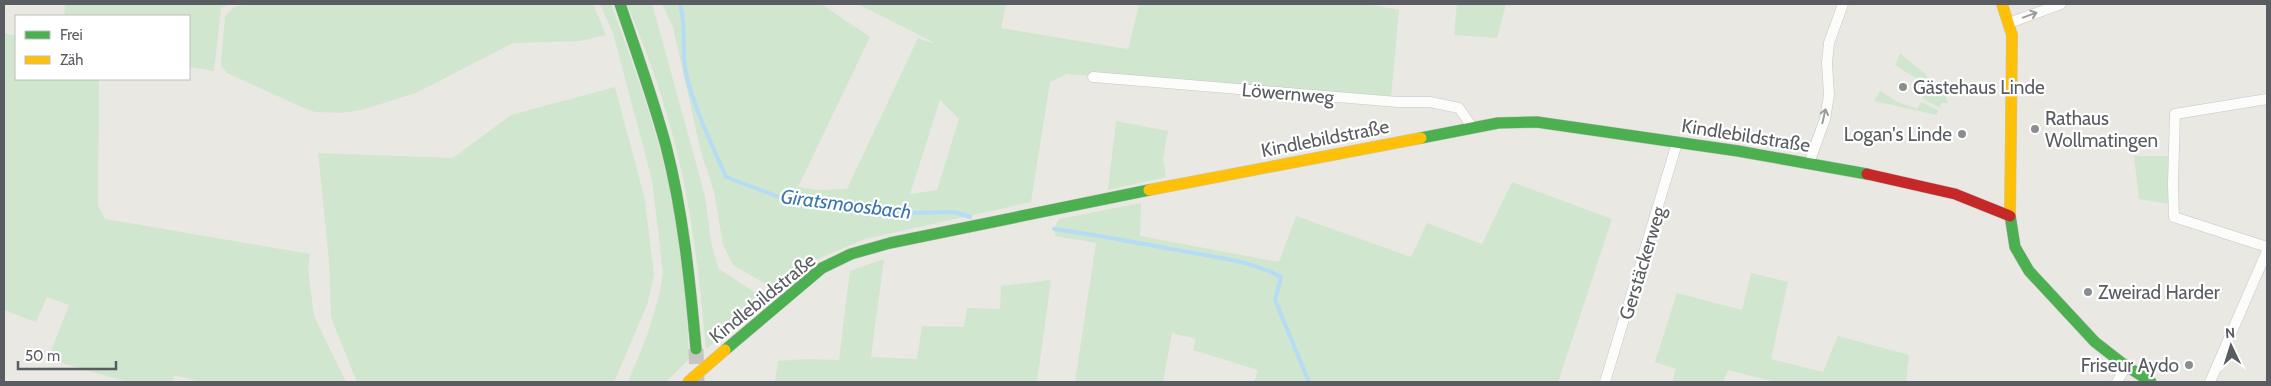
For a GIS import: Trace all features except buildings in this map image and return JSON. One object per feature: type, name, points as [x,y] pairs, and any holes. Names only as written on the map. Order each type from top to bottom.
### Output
[{"type":"main road","points":[[620,4],[651,95],[666,146],[680,206],[690,278],[696,349]]},
{"type":"main road","points":[[2002,4],[2012,35],[2010,216],[2012,238],[2019,257],[2032,275],[2093,341],[2125,368],[2150,382]]},
{"type":"main road","name":"Kindlebildstraße","points":[[688,382],[822,268],[851,254],[890,243],[967,227],[1472,127],[1536,122],[1809,162],[1953,192],[1983,202],[2010,216]]},
{"type":"street","points":[[1809,162],[1825,118],[1829,95],[1827,63],[1829,44],[1843,4]]},
{"type":"street","points":[[2009,23],[2061,4]]},
{"type":"street","name":"Löwernweg","points":[[1093,77],[1398,102],[1430,102],[1459,108],[1472,127]]},
{"type":"street","points":[[2267,98],[2175,114],[2173,184],[2174,217],[2267,247]]},
{"type":"street","name":"Gerstäckerweg","points":[[1605,382],[1678,143]]},
{"type":"street","points":[[2210,382],[2267,251]]},
{"type":"street","points":[[2117,382],[2125,368]]},
{"type":"green space","points":[[65,4],[229,4],[221,8],[214,71],[190,67],[190,15],[64,15]]},
{"type":"green space","points":[[248,4],[593,4],[606,35],[580,41],[513,43],[416,93],[361,110],[341,113],[315,112],[227,73],[221,65],[225,16],[234,7]]},
{"type":"green space","points":[[600,4],[611,4],[637,76],[667,175],[676,220],[684,279],[689,359],[666,382],[628,382],[648,333],[659,296],[663,273],[652,180],[613,33]]},
{"type":"green space","points":[[627,4],[652,4],[705,196],[712,247],[719,269],[756,293],[762,306],[706,349],[695,250],[683,176],[661,96]]},
{"type":"green space","points":[[662,4],[821,4],[870,37],[798,187],[818,190],[847,189],[918,38],[933,42],[858,4],[1006,4],[1001,28],[1128,49],[1139,4],[1367,4],[1399,10],[1391,98],[1067,74],[1050,82],[1031,202],[865,239],[815,260],[776,290],[733,265],[723,245],[714,191],[701,152],[673,27]],"holes":[[[940,100],[959,119],[937,190],[910,194]]]},
{"type":"green space","points":[[1457,4],[1506,4],[1497,38],[1454,35]]},
{"type":"green space","points":[[4,33],[15,36],[15,80],[99,80],[98,205],[105,219],[310,254],[308,269],[314,316],[346,382],[200,382],[175,375],[172,382],[128,382],[48,359],[69,305],[47,297],[36,322],[4,310]]},
{"type":"green space","points":[[1900,53],[1936,83],[1942,90],[1948,103],[1941,103],[1940,108],[1922,98],[1927,89],[1918,84],[1920,81],[1895,65]]},
{"type":"green space","points":[[615,87],[645,200],[654,275],[647,305],[614,382],[357,382],[331,317],[329,260],[318,153],[453,158],[511,115]]},
{"type":"green space","points":[[1880,91],[1898,102],[1917,109],[1921,102],[1938,110],[1937,115],[1874,101]]},
{"type":"green space","points":[[1116,121],[1168,131],[1163,158],[1166,177],[1108,190]]},
{"type":"green space","points":[[2134,156],[2168,156],[2170,204],[2139,199]]},
{"type":"green space","points":[[1512,182],[1612,219],[1558,382],[1254,382],[1258,370],[1193,350],[1196,339],[1172,333],[1163,382],[1075,382],[1096,243],[1055,236],[1056,224],[1059,219],[1141,203],[1140,236],[1279,262],[1296,216],[1411,257],[1427,223],[1482,244]]},
{"type":"green space","points":[[884,259],[871,357],[917,359],[922,326],[964,327],[967,308],[1000,309],[1001,286],[1051,280],[1037,382],[775,382],[778,361],[807,359],[839,360],[850,271]]},
{"type":"green space","points":[[1751,273],[1788,282],[1771,359],[1823,372],[1838,336],[1909,355],[1906,382],[1776,382],[1728,370],[1723,382],[1672,382],[1676,369],[1655,362],[1677,293],[1742,310]]},
{"type":"waterway","name":"Giratsmoosbach","points":[[680,4],[683,21],[685,64],[689,86],[726,177],[787,200],[914,213],[954,212],[970,217]]},
{"type":"waterway","name":"Giratsmoosbach","points":[[1054,229],[1233,260],[1258,267],[1281,277],[1275,300],[1309,382]]},
{"type":"tunnel","points":[[696,349],[697,382]]},
{"type":"traffic: fast","points":[[620,4],[656,110],[672,171],[685,247],[696,349]]},
{"type":"traffic: fast","points":[[1421,138],[1498,123],[1537,122],[1738,151],[1867,174]]},
{"type":"traffic: fast","points":[[725,350],[822,268],[851,254],[890,243],[1149,190]]},
{"type":"traffic: fast","points":[[2010,215],[2015,247],[2029,271],[2095,342],[2151,382]]},
{"type":"traffic: slow","points":[[2002,4],[2012,35],[2010,215]]},
{"type":"traffic: slow","points":[[1149,190],[1421,138]]},
{"type":"traffic: slow","points":[[688,382],[725,350]]},
{"type":"traffic: jam","points":[[1867,174],[1955,194],[2010,216]]},
{"type":"place","name":"Gästehaus Linde","points":[[1903,87]]},
{"type":"place","name":"Rathaus Wollmatingen","points":[[2035,129]]},
{"type":"place","name":"Logan's Linde","points":[[1962,134]]},
{"type":"place","name":"Zweirad Harder","points":[[2088,292]]},
{"type":"place","name":"Friseur Aydo","points":[[2189,365]]}]
